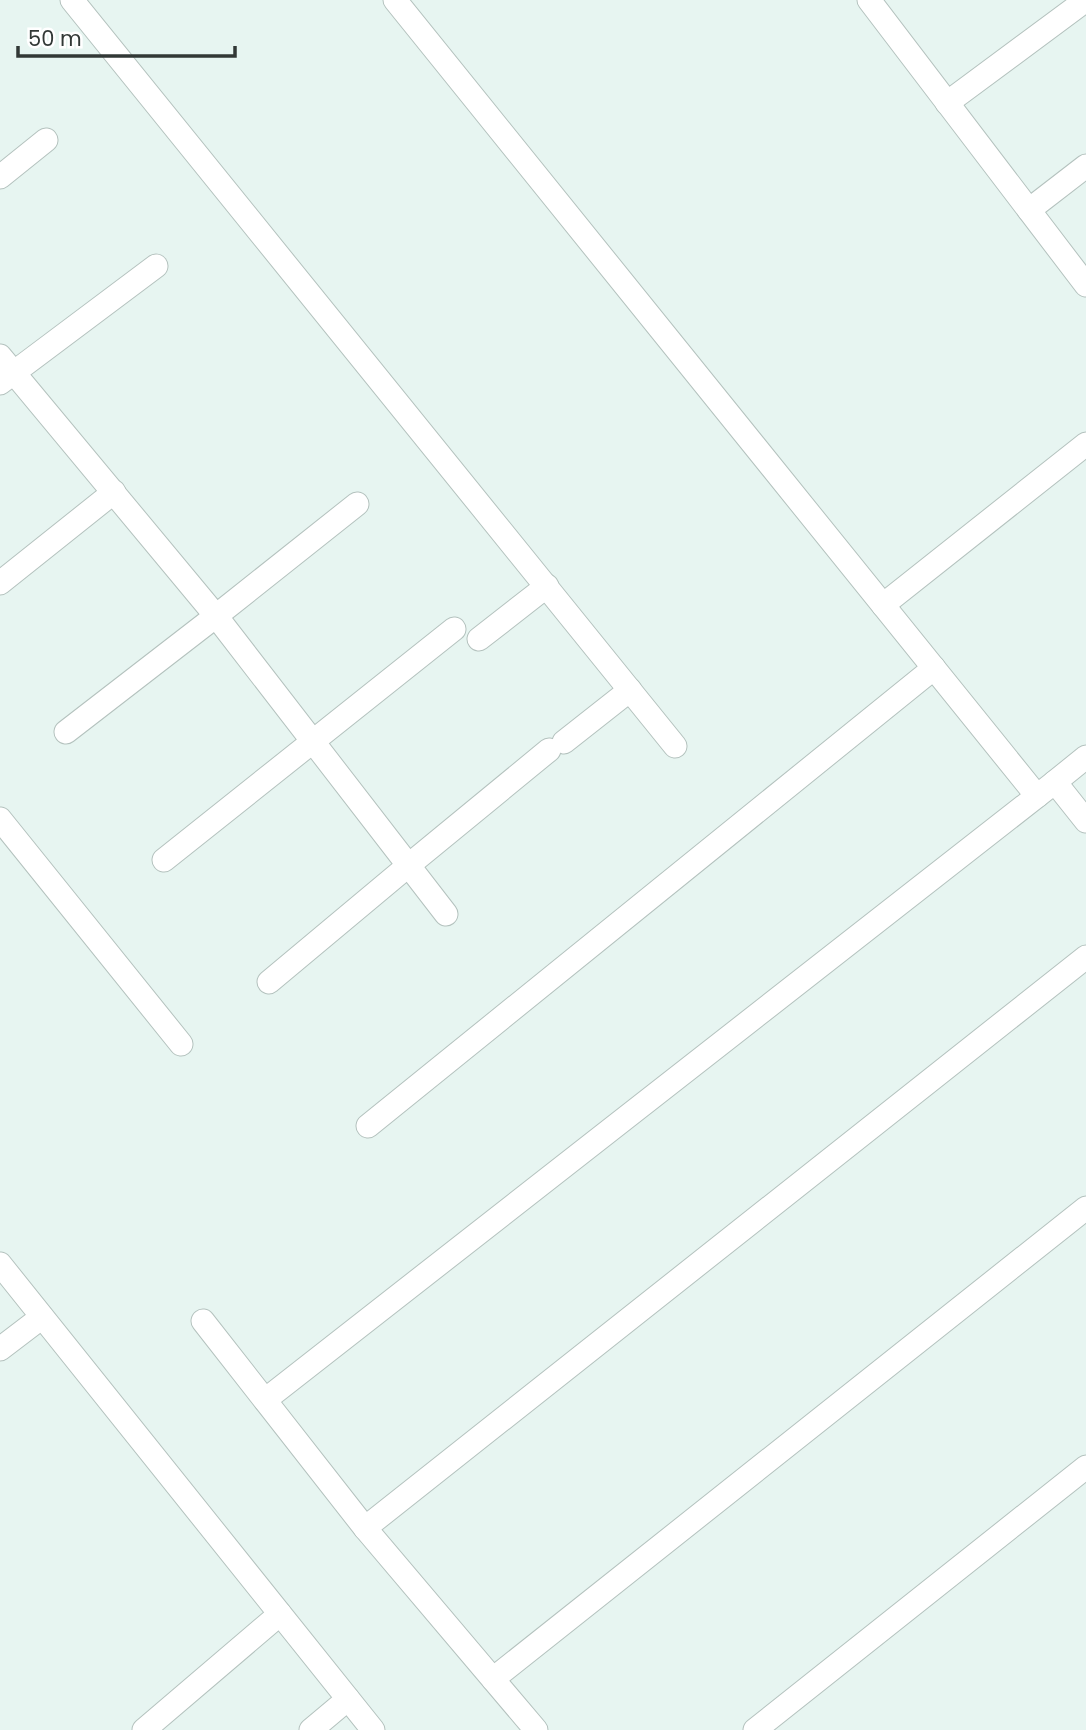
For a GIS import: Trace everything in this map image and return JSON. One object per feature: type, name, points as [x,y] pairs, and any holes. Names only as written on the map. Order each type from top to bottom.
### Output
[{"type":"street","points":[[72,0],[675,746]]},
{"type":"street","points":[[395,0],[934,668],[1046,789],[1086,821]]},
{"type":"street","points":[[869,0],[1086,285]]},
{"type":"street","points":[[947,103],[1086,0]]},
{"type":"street","points":[[0,177],[46,140]]},
{"type":"street","points":[[1029,210],[1086,166]]},
{"type":"street","points":[[156,266],[4,371],[114,492],[216,616],[446,914]]},
{"type":"street","points":[[883,605],[1086,444]]},
{"type":"street","points":[[0,583],[114,492]]},
{"type":"street","points":[[65,732],[357,504]]},
{"type":"street","points":[[479,639],[547,586]]},
{"type":"street","points":[[164,860],[454,629]]},
{"type":"street","points":[[368,1126],[934,668]]},
{"type":"street","points":[[269,982],[409,864],[630,690]]},
{"type":"street","points":[[265,1400],[1086,757]]},
{"type":"street","points":[[0,819],[181,1044]]},
{"type":"street","points":[[365,1528],[1086,957]]},
{"type":"street","points":[[493,1679],[1086,1208]]},
{"type":"street","points":[[0,1264],[373,1730]]},
{"type":"street","points":[[0,1349],[42,1317]]},
{"type":"street","points":[[203,1321],[365,1528],[536,1730]]},
{"type":"street","points":[[755,1730],[1086,1467]]},
{"type":"street","points":[[144,1730],[280,1614]]},
{"type":"street","points":[[311,1730],[348,1699]]}]
